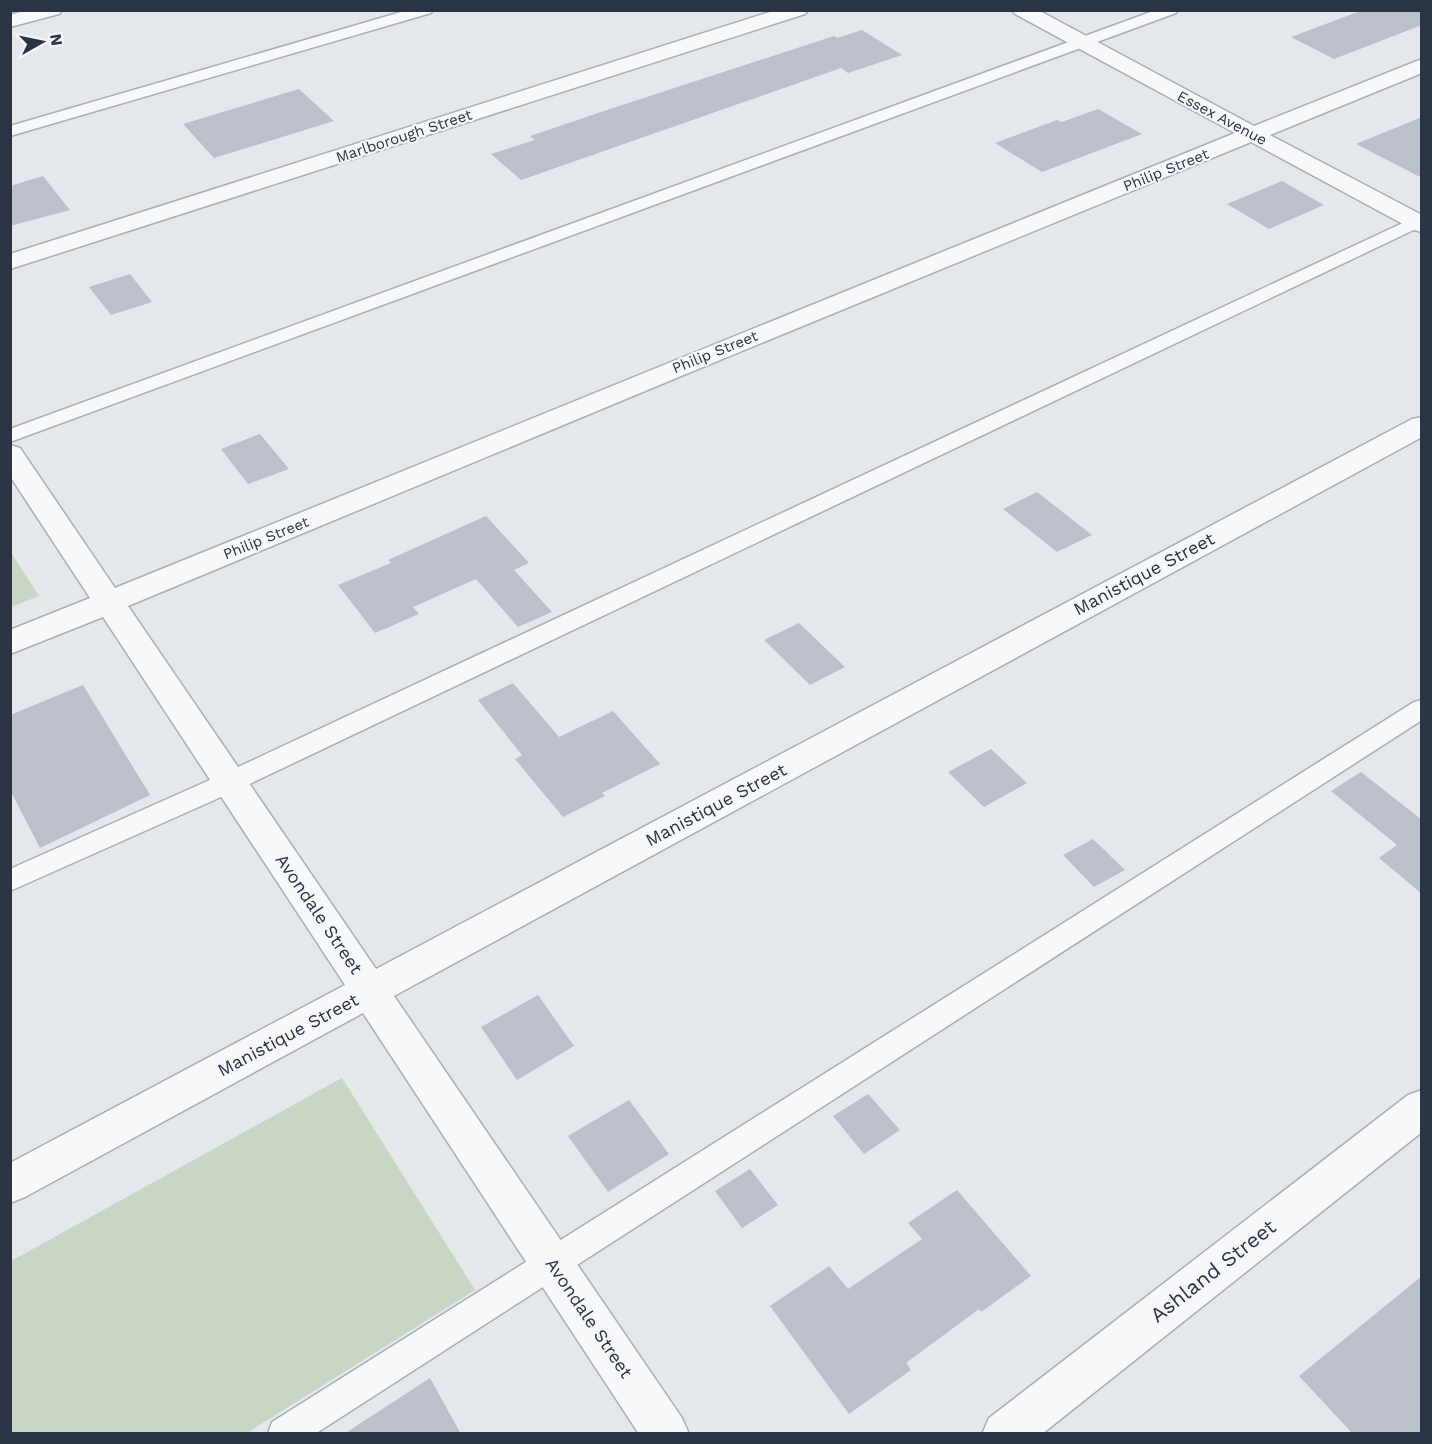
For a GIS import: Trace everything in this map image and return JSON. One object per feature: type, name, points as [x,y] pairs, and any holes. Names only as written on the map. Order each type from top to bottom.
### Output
[{"type":"street","points":[[10,21],[52,10]]},
{"type":"street","name":"Marlborough Street","points":[[10,262],[798,10]]},
{"type":"street","name":"Essex Avenue","points":[[1022,10],[1420,222]]},
{"type":"street","name":"Philip Street","points":[[10,642],[1422,65]]},
{"type":"street","name":"Manistique Street","points":[[10,1184],[1422,425]]},
{"type":"street","name":"Avondale Street","points":[[10,454],[666,1434]]},
{"type":"street","name":"Ashland Street","points":[[1005,1434],[1422,1108]]},
{"type":"lane","points":[[10,131],[426,10]]},
{"type":"lane","points":[[10,436],[1171,10]]},
{"type":"lane","points":[[10,881],[230,782],[1420,222]]},
{"type":"lane","points":[[285,1434],[1422,708]]},
{"type":"green space","points":[[10,551],[39,596],[11,607],[10,607]]},
{"type":"green space","points":[[342,1078],[475,1290],[247,1433],[11,1433],[11,1261]]},
{"type":"building","points":[[1363,10],[1422,10],[1422,25],[1334,59],[1291,37]]},
{"type":"building","points":[[862,30],[902,55],[848,73],[841,68],[521,180],[491,154],[535,140],[530,136],[610,109],[834,36],[837,38]]},
{"type":"building","points":[[299,89],[334,121],[214,158],[183,124]]},
{"type":"building","points":[[1098,109],[1142,134],[1042,172],[995,143],[1057,120],[1062,122]]},
{"type":"building","points":[[1422,117],[1422,178],[1356,144]]},
{"type":"building","points":[[43,176],[70,210],[10,226],[10,186]]},
{"type":"building","points":[[1282,181],[1324,205],[1269,229],[1227,204]]},
{"type":"building","points":[[130,274],[152,302],[111,315],[89,287]]},
{"type":"building","points":[[260,434],[289,469],[248,484],[221,449]]},
{"type":"building","points":[[1037,492],[1092,535],[1057,552],[1003,509]]},
{"type":"building","points":[[486,516],[529,563],[514,570],[552,612],[518,627],[476,579],[413,607],[419,614],[375,633],[338,585],[391,563],[388,560]]},
{"type":"building","points":[[799,623],[845,667],[810,685],[764,640]]},
{"type":"building","points":[[513,683],[559,737],[613,711],[660,764],[602,793],[605,796],[563,817],[515,759],[522,755],[478,700]]},
{"type":"building","points":[[83,685],[150,795],[40,848],[10,790],[10,715]]},
{"type":"building","points":[[991,749],[1027,783],[984,807],[948,772]]},
{"type":"building","points":[[1361,772],[1422,820],[1422,894],[1379,858],[1397,845],[1331,791]]},
{"type":"building","points":[[1093,839],[1125,870],[1094,887],[1063,855]]},
{"type":"building","points":[[538,995],[574,1046],[517,1080],[481,1027]]},
{"type":"building","points":[[868,1094],[900,1130],[864,1154],[833,1116]]},
{"type":"building","points":[[629,1100],[669,1154],[608,1192],[568,1136]]},
{"type":"building","points":[[750,1169],[778,1205],[742,1228],[715,1191]]},
{"type":"building","points":[[957,1190],[1031,1276],[981,1312],[979,1309],[906,1363],[911,1370],[849,1414],[770,1306],[829,1266],[848,1289],[922,1239],[908,1223]]},
{"type":"building","points":[[1422,1276],[1422,1434],[1353,1434],[1299,1376]]},
{"type":"building","points":[[430,1378],[461,1434],[344,1434]]}]
